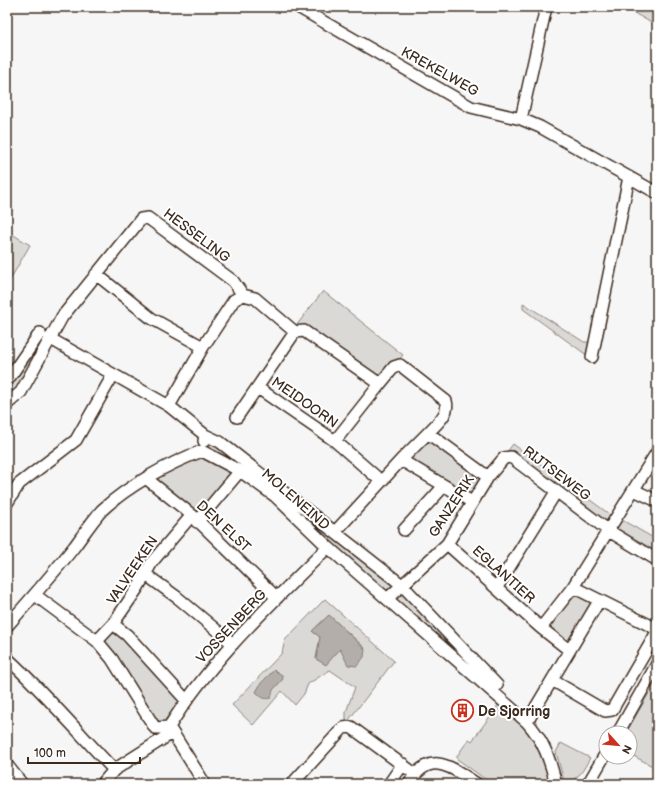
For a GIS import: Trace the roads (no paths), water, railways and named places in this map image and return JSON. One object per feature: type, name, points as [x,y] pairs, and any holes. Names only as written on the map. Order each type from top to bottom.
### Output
[{"type":"street","name":"KREKELWEG","points":[[298,7],[471,107],[521,119],[540,127],[657,193]]},
{"type":"street","points":[[521,119],[546,7]]},
{"type":"street","points":[[592,357],[629,177]]},
{"type":"street","name":"HESSELING","points":[[45,336],[141,220],[148,218],[234,281],[243,295]]},
{"type":"street","points":[[96,274],[152,318],[203,347]]},
{"type":"street","points":[[169,406],[203,347],[234,300],[243,295],[255,298],[296,332],[304,331],[380,384],[394,367],[400,365],[446,401],[448,407],[447,412],[335,532]]},
{"type":"street","name":"MEIDOORN","points":[[236,417],[258,388],[296,332]]},
{"type":"street","points":[[7,381],[45,336]]},
{"type":"street","points":[[7,404],[21,392],[45,336]]},
{"type":"street","name":"MOLENEIND","points":[[45,336],[169,406],[205,435],[220,442],[402,584],[482,667],[497,685],[492,691]]},
{"type":"street","points":[[7,504],[19,484],[76,440],[113,374]]},
{"type":"street","name":"MEIDOORN","points":[[335,441],[380,384]]},
{"type":"street","name":"MEIDOORN","points":[[258,388],[335,441],[381,481]]},
{"type":"street","points":[[428,432],[488,477]]},
{"type":"street","points":[[7,626],[35,595],[101,511],[116,498],[184,458],[202,451],[205,435]]},
{"type":"street","name":"MOLENEIND","points":[[202,451],[240,471],[275,496],[328,547],[527,722],[544,744],[556,784]]},
{"type":"street","points":[[541,628],[573,587],[657,452]]},
{"type":"street","name":"RIJTSEWEG","points":[[488,477],[504,458],[511,457],[608,531],[657,560]]},
{"type":"street","points":[[401,460],[472,502]]},
{"type":"street","name":"VALVEEKEN","points":[[97,641],[113,624],[152,562],[240,471]]},
{"type":"street","name":"GANZERIK","points":[[387,599],[447,544],[488,477]]},
{"type":"street","name":"DEN ELST","points":[[148,479],[194,519],[277,598]]},
{"type":"street","points":[[404,530],[444,486]]},
{"type":"street","points":[[634,490],[657,502]]},
{"type":"street","points":[[497,587],[556,492]]},
{"type":"street","name":"EGLANTIER","points":[[447,544],[497,587],[541,628],[569,650]]},
{"type":"street","name":"VOSSENBERG","points":[[102,784],[114,770],[171,730],[186,700],[233,644],[328,547]]},
{"type":"street","points":[[145,574],[233,644]]},
{"type":"street","points":[[552,680],[605,711],[612,710],[657,631],[573,587]]},
{"type":"street","points":[[35,595],[97,641],[112,659],[155,728],[171,730],[203,781]]},
{"type":"street","points":[[527,722],[599,601]]},
{"type":"street","points":[[113,624],[127,635],[186,700]]},
{"type":"street","points":[[7,658],[35,684],[60,713],[114,770]]},
{"type":"street","points":[[623,725],[657,664]]},
{"type":"street","points":[[292,784],[343,728],[351,727],[415,774]]},
{"type":"street","points":[[389,784],[403,764]]},
{"type":"street","points":[[410,784],[415,774],[432,764],[442,764],[477,784]]},
{"type":"street","points":[[7,765],[22,784]]},
{"type":"street","points":[[588,784],[599,765]]},
{"type":"place","name":"De Sjorring","points":[[463,711]]}]
